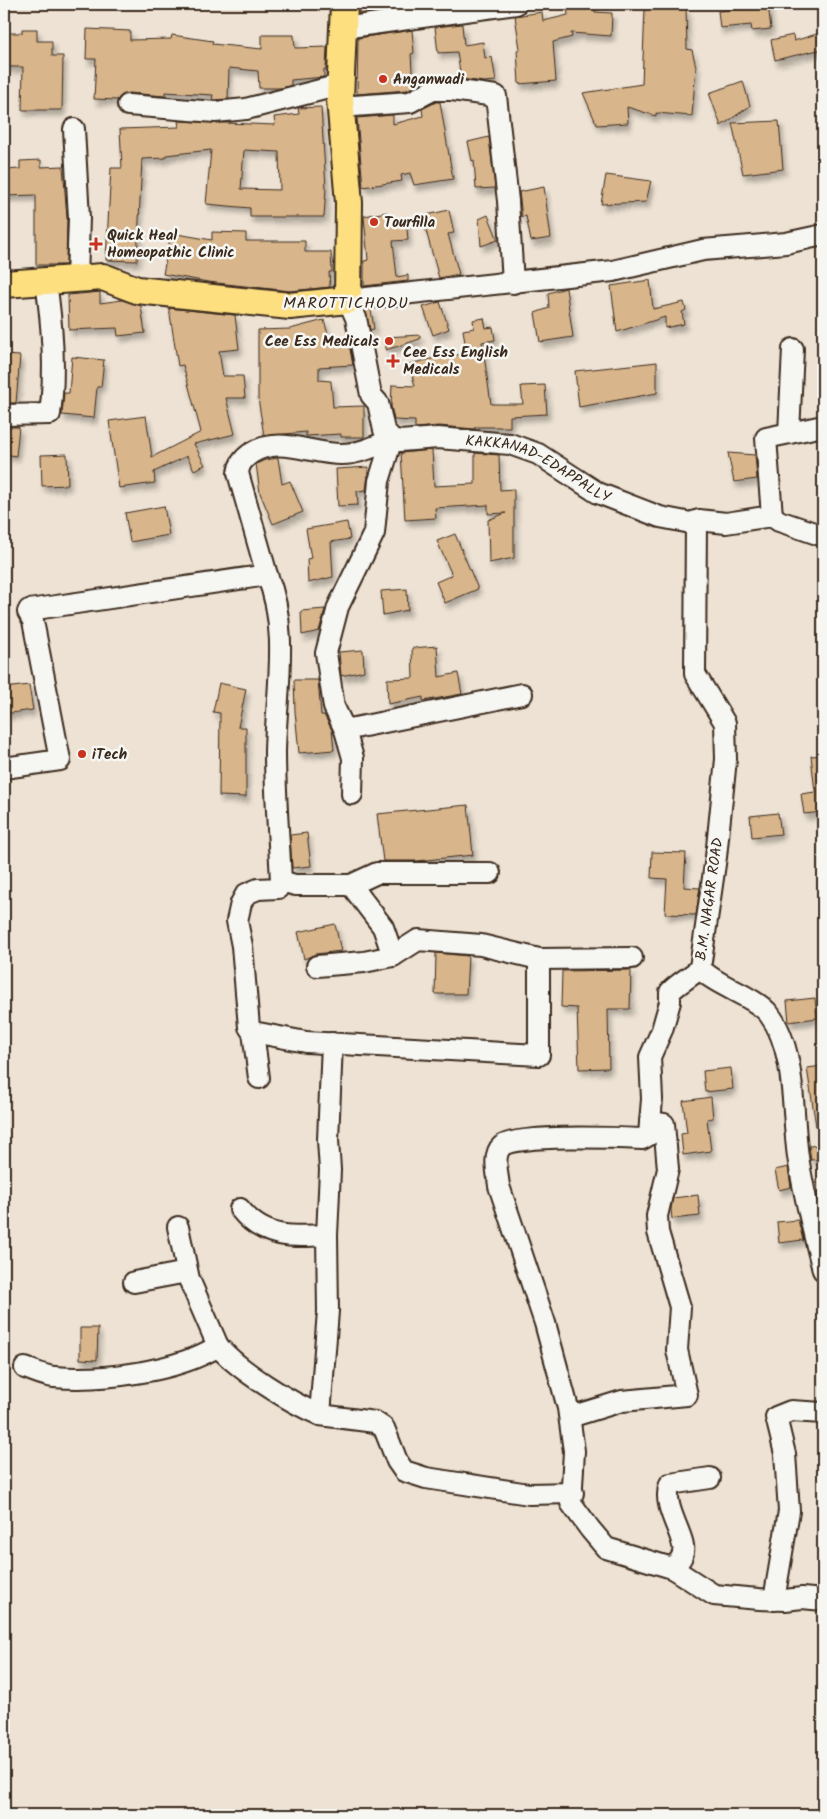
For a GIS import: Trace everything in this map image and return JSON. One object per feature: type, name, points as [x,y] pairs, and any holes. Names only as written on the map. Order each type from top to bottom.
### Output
[{"type":"main road","points":[[4,284],[103,277],[137,290],[290,306],[348,300],[349,203],[340,96],[344,16]]},
{"type":"street","points":[[344,16],[516,4]]},
{"type":"street","points":[[128,106],[214,112],[340,96],[410,102],[433,90],[452,90],[496,96],[508,201],[513,283]]},
{"type":"street","points":[[74,129],[79,218],[77,279]]},
{"type":"street","points":[[392,439],[384,430],[378,403],[371,395],[356,318],[348,300],[613,271],[703,250],[786,243],[823,235]]},
{"type":"street","points":[[4,415],[50,414],[53,392],[53,348],[46,281]]},
{"type":"street","points":[[789,433],[793,348]]},
{"type":"street","points":[[823,426],[766,438],[772,516],[779,521],[823,536]]},
{"type":"street","name":"KAKKANAD-EDAPPALLY","points":[[392,439],[400,441],[438,438],[510,444],[538,454],[598,493],[660,517],[691,523],[716,520],[726,523],[772,516]]},
{"type":"street","points":[[259,1078],[253,1032],[249,1027],[242,946],[237,921],[241,903],[246,894],[258,889],[278,888],[281,882],[275,764],[275,713],[281,648],[276,597],[267,575],[238,473],[239,467],[244,459],[257,450],[279,445],[320,453],[341,454],[366,450],[392,439]]},
{"type":"street","points":[[352,794],[352,758],[345,730],[334,707],[326,653],[338,607],[374,533],[379,481],[392,439]]},
{"type":"street","name":"B.M. NAGAR ROAD","points":[[696,521],[695,674],[725,723],[726,759],[716,857],[700,968],[706,976],[732,989],[768,1013],[780,1036],[788,1064],[798,1162],[823,1270]]},
{"type":"street","points":[[4,768],[60,760],[29,610],[267,575]]},
{"type":"street","points":[[345,730],[522,694]]},
{"type":"street","points":[[281,882],[295,885],[351,884],[377,873],[490,873]]},
{"type":"street","points":[[351,884],[382,927],[393,956]]},
{"type":"street","points":[[317,966],[364,962],[393,956],[418,940],[481,945],[539,959],[632,958]]},
{"type":"street","points":[[253,1032],[306,1042],[539,1055],[539,959]]},
{"type":"street","points":[[700,968],[670,992],[670,1002],[662,1030],[650,1057],[650,1133],[642,1139],[511,1140],[500,1147],[496,1167],[502,1197],[545,1324],[570,1417],[574,1451],[571,1503],[606,1548],[672,1568],[714,1595],[774,1600],[802,1598],[823,1600]]},
{"type":"street","points":[[320,1415],[328,1311],[327,1236],[332,1043]]},
{"type":"street","points":[[570,1417],[622,1401],[687,1395],[677,1350],[680,1307],[658,1232],[657,1216],[668,1169],[664,1124],[650,1122]]},
{"type":"street","points":[[240,1208],[250,1222],[284,1237],[327,1236]]},
{"type":"street","points":[[178,1227],[187,1272],[194,1295],[218,1346],[227,1357],[288,1399],[320,1415],[376,1422],[384,1428],[397,1460],[404,1471],[426,1478],[529,1494],[573,1493]]},
{"type":"street","points":[[134,1282],[187,1272]]},
{"type":"street","points":[[25,1368],[52,1377],[97,1377],[178,1364],[218,1346]]},
{"type":"street","points":[[774,1600],[789,1511],[785,1454],[776,1417],[791,1411],[823,1413]]},
{"type":"street","points":[[672,1568],[682,1556],[684,1545],[670,1511],[668,1488],[670,1484],[710,1478]]},
{"type":"building","points":[[374,4],[431,4],[359,14],[359,6]]},
{"type":"building","points":[[567,4],[594,4],[595,12],[612,13],[611,36],[571,33],[572,37],[553,42],[556,81],[519,84],[517,50],[520,49],[515,16],[542,12],[543,21],[568,15]]},
{"type":"building","points":[[768,4],[771,29],[752,31],[751,25],[720,28],[718,11]]},
{"type":"building","points":[[645,8],[686,8],[687,49],[692,50],[696,67],[692,116],[656,113],[656,116],[627,107],[628,123],[597,125],[583,93],[642,84]]},
{"type":"building","points":[[462,24],[464,45],[483,42],[485,58],[492,57],[496,81],[484,82],[461,79],[457,52],[438,53],[435,27]]},
{"type":"building","points":[[22,29],[37,29],[37,41],[52,41],[52,56],[63,56],[62,110],[22,110],[23,67],[4,67],[4,33],[22,33]]},
{"type":"building","points":[[87,29],[130,31],[130,40],[171,39],[172,35],[213,41],[212,44],[262,49],[262,35],[294,35],[295,48],[327,47],[326,69],[324,69],[324,77],[291,80],[291,85],[282,88],[259,88],[258,71],[229,68],[228,99],[212,100],[213,95],[165,92],[165,96],[129,93],[122,95],[118,100],[94,99],[96,59],[86,59]]},
{"type":"building","points":[[412,30],[414,53],[411,54],[413,87],[407,90],[357,94],[358,38]]},
{"type":"building","points":[[823,32],[823,49],[775,60],[771,40],[793,35],[794,41]]},
{"type":"building","points":[[743,81],[750,106],[721,126],[709,93]]},
{"type":"building","points":[[440,102],[453,179],[414,185],[410,173],[401,175],[402,181],[363,187],[357,118],[393,115],[393,124],[423,116],[422,109]]},
{"type":"building","points":[[321,107],[326,188],[324,217],[250,217],[250,208],[206,204],[211,150],[166,155],[166,158],[142,159],[137,261],[106,260],[111,168],[122,168],[120,129],[179,127],[178,121],[275,125],[274,117],[299,114],[298,108]],"holes":[[[244,150],[279,152],[280,190],[241,189]]]},
{"type":"building","points":[[779,121],[783,169],[743,174],[732,123]]},
{"type":"building","points":[[489,137],[495,188],[476,189],[474,160],[472,161],[468,142]]},
{"type":"building","points":[[41,160],[41,167],[63,166],[67,218],[66,265],[36,265],[36,195],[4,196],[4,170],[20,169],[20,161]]},
{"type":"building","points":[[606,175],[651,181],[646,202],[601,204]]},
{"type":"building","points":[[544,187],[551,238],[531,241],[526,216],[522,217],[519,192]]},
{"type":"building","points":[[449,210],[454,233],[448,234],[459,274],[439,278],[422,216]]},
{"type":"building","points":[[387,212],[388,219],[406,217],[408,240],[393,241],[397,277],[408,275],[408,281],[364,286],[364,261],[368,260],[364,216]]},
{"type":"building","points":[[488,215],[498,240],[481,246],[479,219]]},
{"type":"building","points":[[212,232],[246,233],[246,241],[305,241],[305,252],[331,252],[332,272],[329,272],[330,287],[290,291],[208,282],[163,274],[171,233],[212,240]]},
{"type":"building","points":[[650,280],[653,309],[684,302],[686,310],[682,312],[684,324],[665,328],[665,317],[617,332],[611,286]]},
{"type":"building","points":[[566,288],[573,337],[540,342],[535,313],[549,308],[548,293]]},
{"type":"building","points":[[100,292],[100,303],[122,300],[141,306],[145,333],[118,336],[117,328],[69,330],[68,295]]},
{"type":"building","points":[[440,302],[449,329],[433,335],[423,307]]},
{"type":"building","points":[[169,308],[235,315],[239,349],[219,351],[223,376],[243,376],[245,398],[226,398],[235,434],[194,444],[205,465],[194,470],[187,456],[154,472],[155,483],[119,488],[109,421],[146,416],[152,457],[201,432],[183,365],[178,366]]},
{"type":"building","points":[[371,309],[374,329],[370,330],[365,310]]},
{"type":"building","points":[[484,318],[486,328],[493,327],[495,340],[482,342],[491,404],[523,404],[521,386],[545,385],[547,414],[510,416],[510,427],[475,427],[475,429],[439,426],[415,428],[415,421],[394,420],[391,406],[392,385],[415,386],[409,364],[435,358],[435,355],[467,355],[463,330],[474,328],[473,320]]},
{"type":"building","points":[[324,320],[331,345],[349,344],[353,365],[319,367],[319,380],[331,381],[333,407],[364,406],[364,437],[341,437],[341,434],[306,436],[306,432],[264,436],[258,398],[258,330],[290,329]]},
{"type":"building","points":[[420,335],[420,339],[386,350],[386,337]]},
{"type":"building","points":[[4,355],[20,356],[16,403],[4,403]]},
{"type":"building","points":[[72,357],[104,360],[101,387],[97,387],[94,418],[62,415],[64,393],[69,393]]},
{"type":"building","points":[[657,362],[657,393],[579,407],[575,371]]},
{"type":"building","points":[[4,427],[19,427],[16,456],[4,454]]},
{"type":"building","points":[[432,450],[434,486],[475,484],[475,453],[499,455],[500,490],[514,489],[514,558],[489,563],[488,520],[506,513],[488,514],[488,505],[435,508],[436,518],[405,520],[401,453]]},
{"type":"building","points":[[728,453],[755,455],[757,479],[734,482]]},
{"type":"building","points":[[67,454],[68,485],[42,486],[41,455]]},
{"type":"building","points":[[278,458],[282,484],[290,481],[303,512],[273,524],[260,493],[256,464]]},
{"type":"building","points":[[369,467],[366,490],[357,491],[358,505],[338,506],[336,469]]},
{"type":"building","points":[[164,506],[169,535],[130,542],[125,513]]},
{"type":"building","points":[[347,522],[350,539],[331,542],[333,577],[308,583],[307,559],[311,558],[306,529]]},
{"type":"building","points":[[455,534],[478,589],[445,603],[436,582],[452,575],[437,541]]},
{"type":"building","points":[[407,589],[408,610],[383,615],[381,591]]},
{"type":"building","points":[[325,609],[319,631],[302,635],[301,611]]},
{"type":"building","points":[[437,646],[439,677],[458,673],[462,694],[423,701],[423,697],[388,704],[387,679],[413,678],[412,648]]},
{"type":"building","points":[[363,650],[364,671],[341,676],[339,652]]},
{"type":"building","points":[[294,680],[318,680],[321,715],[324,715],[332,730],[334,750],[299,753]]},
{"type":"building","points":[[219,683],[246,689],[238,727],[246,727],[246,797],[219,796],[220,713],[213,712]]},
{"type":"building","points":[[29,685],[33,710],[4,714],[4,688]]},
{"type":"building","points":[[823,755],[823,812],[804,814],[801,794],[815,792],[811,756]]},
{"type":"building","points":[[468,805],[473,855],[417,861],[383,861],[377,814]]},
{"type":"building","points":[[778,813],[781,834],[752,837],[750,816]]},
{"type":"building","points":[[307,833],[311,866],[292,868],[290,835]]},
{"type":"building","points":[[652,852],[686,853],[684,887],[700,888],[696,915],[665,914],[667,879],[651,878]]},
{"type":"building","points":[[335,924],[341,951],[316,954],[304,959],[298,932]]},
{"type":"building","points":[[436,953],[468,956],[466,994],[435,994]]},
{"type":"building","points":[[631,970],[630,1009],[608,1009],[609,1068],[579,1069],[577,1008],[561,1007],[562,971]]},
{"type":"building","points":[[815,998],[817,1018],[789,1022],[787,1001]]},
{"type":"building","points":[[823,1066],[823,1126],[816,1126],[807,1068]]},
{"type":"building","points":[[731,1068],[733,1089],[705,1092],[703,1071]]},
{"type":"building","points":[[711,1097],[713,1118],[707,1119],[711,1151],[683,1155],[681,1134],[687,1133],[683,1101]]},
{"type":"building","points":[[822,1145],[823,1159],[811,1160],[809,1146]]},
{"type":"building","points":[[788,1167],[791,1187],[779,1190],[775,1170]]},
{"type":"building","points":[[698,1195],[700,1216],[672,1219],[673,1198]]},
{"type":"building","points":[[798,1220],[803,1240],[779,1243],[777,1222]]},
{"type":"building","points":[[80,1328],[98,1328],[97,1360],[80,1359]]},
{"type":"place","name":"Anganwadi","points":[[383,79]]},
{"type":"place","name":"Tourfilla","points":[[374,222]]},
{"type":"place","name":"Quick Heal Homeopathic Clinic","points":[[96,244]]},
{"type":"place","name":"Cee Ess Medicals","points":[[389,341]]},
{"type":"place","name":"Cee Ess English Medicals","points":[[393,361]]},
{"type":"place","name":"iTech","points":[[82,754]]},
{"type":"district","name":"MAROTTICHODU","points":[[346,302]]}]
